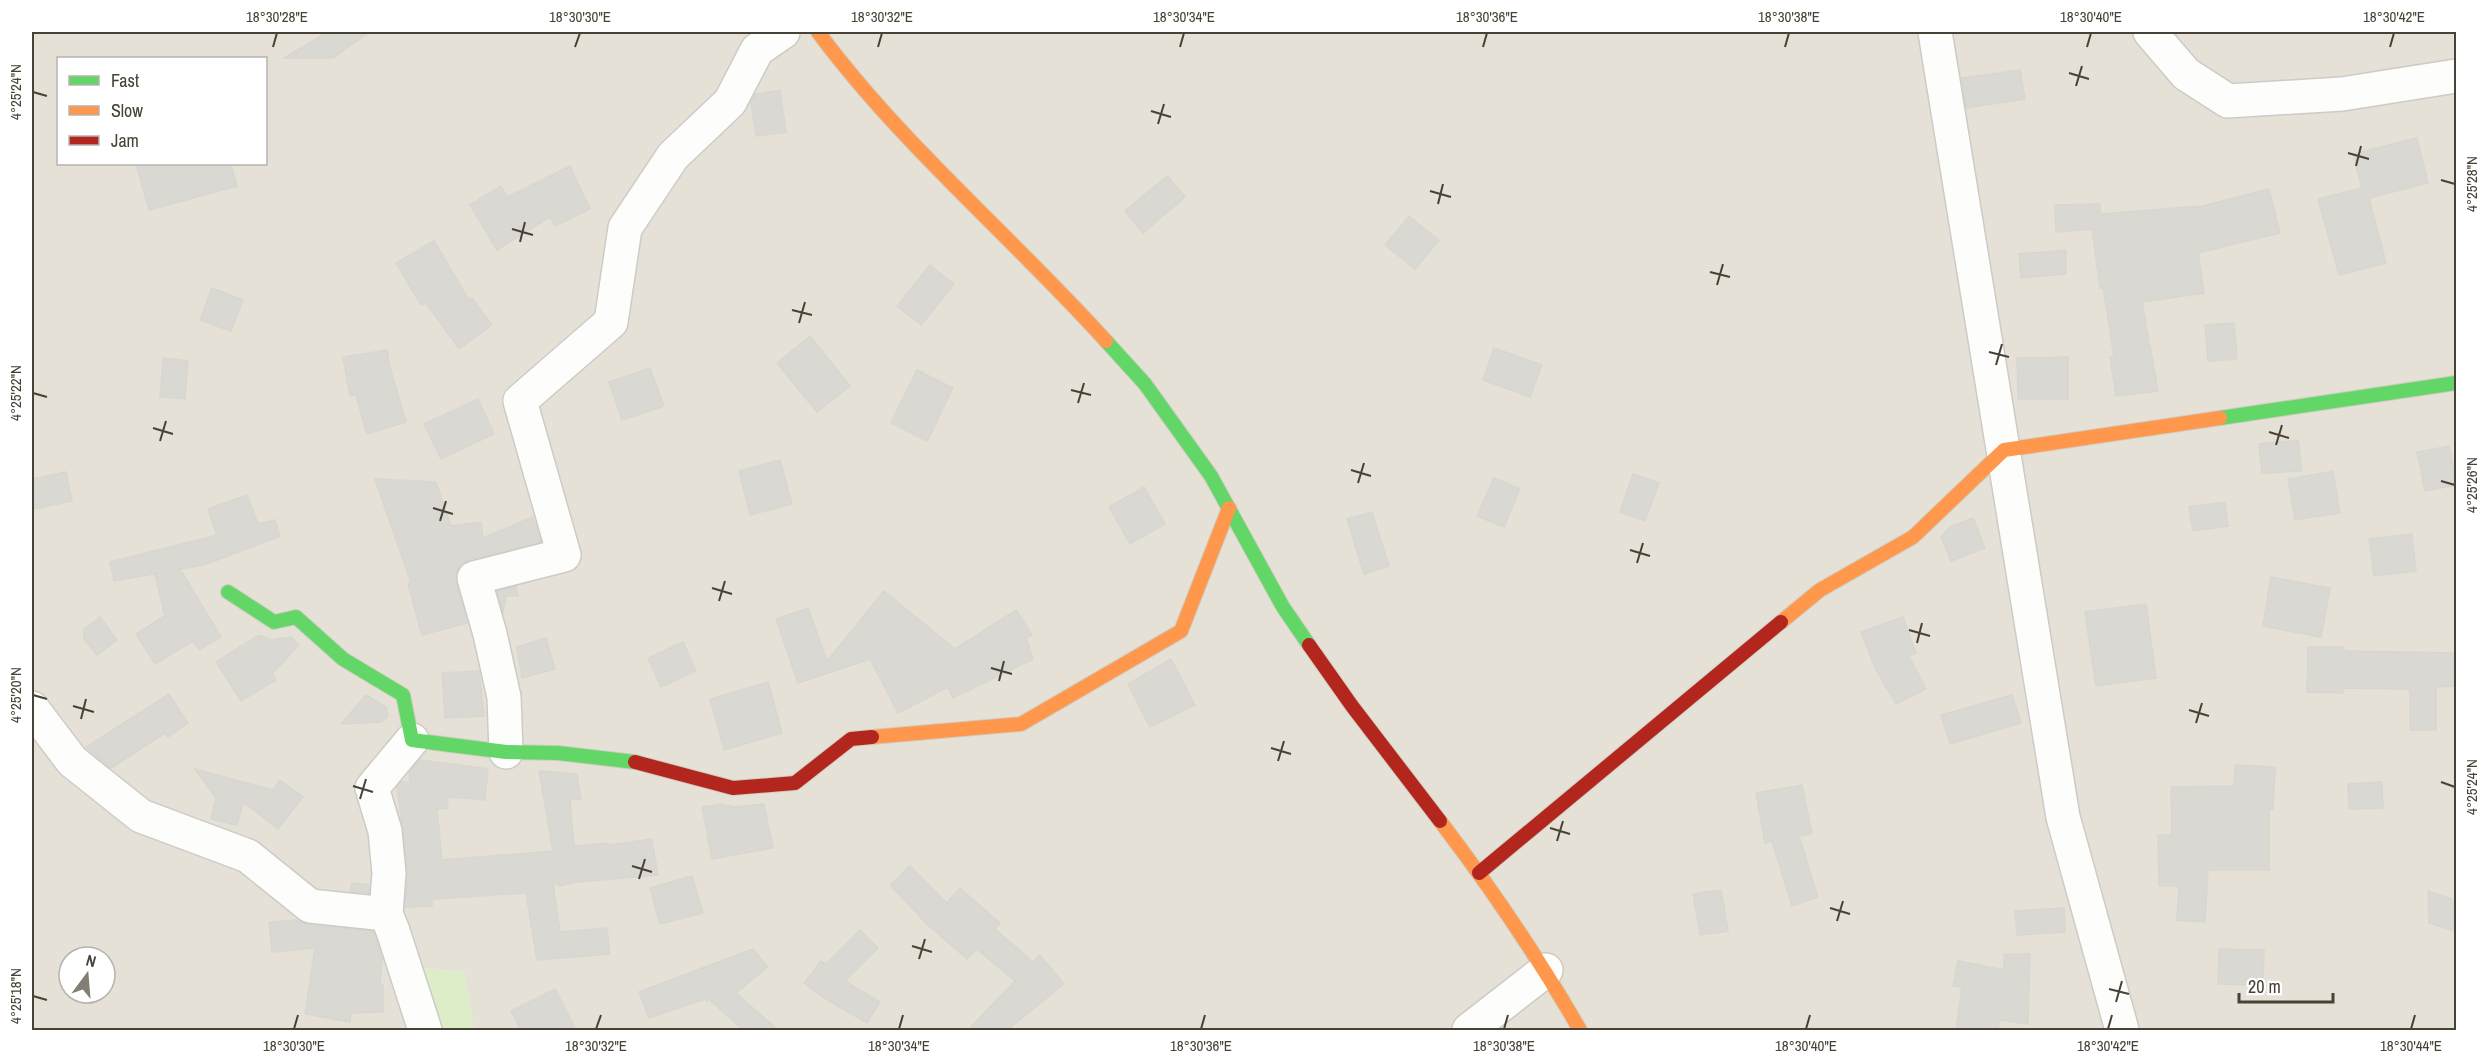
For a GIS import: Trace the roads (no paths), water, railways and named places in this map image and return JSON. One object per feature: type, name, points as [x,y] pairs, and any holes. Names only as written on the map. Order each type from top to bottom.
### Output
[{"type":"street","points":[[506,752],[504,697],[490,634],[474,578],[564,555],[520,401],[611,322],[625,228],[673,156],[730,102],[757,50],[783,32]]},
{"type":"street","points":[[818,32],[844,67],[930,160],[1059,289],[1145,384],[1211,476],[1283,607],[1352,706],[1479,873],[1546,970],[1580,1030]]},
{"type":"street","points":[[1935,32],[2063,818],[2122,1030]]},
{"type":"street","points":[[2150,32],[2186,74],[2228,101],[2342,94],[2457,76]]},
{"type":"street","points":[[1479,873],[1820,590],[1913,537],[2004,450],[2457,383]]},
{"type":"street","points":[[412,740],[506,752],[558,753],[639,763],[733,788],[795,783],[851,739],[1021,724],[1181,631],[1228,508]]},
{"type":"street","points":[[228,592],[274,622],[296,617],[343,659],[403,695],[412,740]]},
{"type":"street","points":[[32,708],[72,761],[141,816],[248,856],[310,906],[386,914]]},
{"type":"street","points":[[412,740],[372,788],[385,831],[389,873],[386,914],[425,1030]]},
{"type":"street","points":[[1469,1030],[1546,970]]}]
